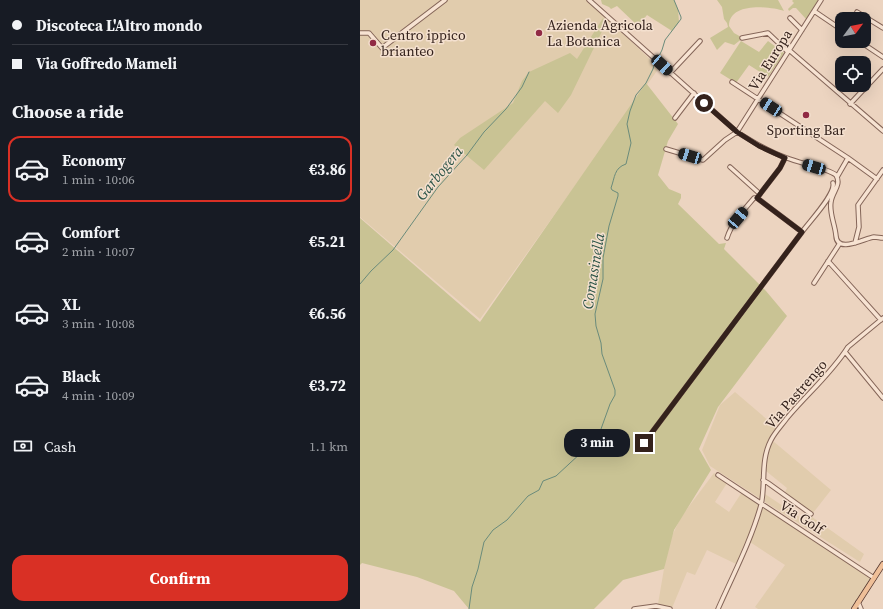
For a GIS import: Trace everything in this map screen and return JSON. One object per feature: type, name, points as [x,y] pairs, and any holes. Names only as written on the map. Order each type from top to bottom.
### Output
[{"type":"main road","points":[[854,609],[883,564]]},
{"type":"street","points":[[360,33],[369,33],[382,48],[445,0]]},
{"type":"street","points":[[589,0],[737,132],[759,146],[785,158],[832,173],[837,177]]},
{"type":"street","name":"Via Europa","points":[[737,132],[821,0]]},
{"type":"street","points":[[814,11],[835,25]]},
{"type":"street","points":[[790,18],[802,30]]},
{"type":"street","points":[[871,21],[883,28]]},
{"type":"street","points":[[742,38],[768,33],[883,131]]},
{"type":"street","points":[[670,73],[700,41]]},
{"type":"street","points":[[870,48],[883,57]]},
{"type":"street","points":[[850,104],[883,69]]},
{"type":"street","points":[[732,82],[848,158],[877,179]]},
{"type":"street","points":[[675,118],[694,94]]},
{"type":"street","points":[[666,149],[703,160],[725,140],[737,132]]},
{"type":"street","points":[[727,238],[730,230],[738,218],[754,198],[757,198],[780,168],[785,158]]},
{"type":"street","points":[[848,158],[837,177],[838,183],[831,200],[830,208],[836,238],[840,243],[844,244],[856,243],[873,237],[883,238]]},
{"type":"street","points":[[730,167],[760,194]]},
{"type":"street","points":[[856,243],[859,227],[858,205],[883,170]]},
{"type":"street","points":[[644,443],[802,232],[827,201],[834,187],[833,183]]},
{"type":"street","points":[[757,198],[802,232]]},
{"type":"street","points":[[814,283],[840,243]]},
{"type":"street","points":[[828,261],[882,319]]},
{"type":"street","name":"Via Pastrengo","points":[[718,609],[748,542],[761,504],[766,452],[772,437],[796,407],[831,371],[846,353],[848,347],[882,319]]},
{"type":"street","points":[[846,353],[883,398]]},
{"type":"street","name":"Via Golf","points":[[718,475],[874,578]]},
{"type":"street","points":[[763,480],[811,514]]},
{"type":"street","points":[[858,602],[861,609]]},
{"type":"street","points":[[634,609],[656,606],[670,609]]},
{"type":"street","points":[[660,609],[665,607]]},
{"type":"shaded area","points":[[360,0],[588,0],[659,68],[480,319],[360,217]]},
{"type":"shaded area","points":[[601,0],[674,0],[678,9],[679,22],[672,31],[647,15],[638,26],[617,6],[611,9],[602,4]]},
{"type":"shaded area","points":[[717,0],[778,0],[784,11],[760,7],[742,9],[735,13],[731,18],[729,26],[734,33],[743,38],[734,45],[725,42],[717,50],[710,38],[728,27],[724,19],[722,7]]},
{"type":"shaded area","points":[[818,0],[806,19],[796,8],[789,11],[788,9],[794,3],[792,1]]},
{"type":"shaded area","points":[[603,18],[606,23],[571,95],[558,113],[545,101],[484,170],[454,145],[460,138],[513,103],[522,81],[529,72],[570,53],[577,59]]},
{"type":"shaded area","points":[[741,41],[759,52],[768,41],[784,53],[768,77],[749,65],[736,83],[720,73]]},
{"type":"shaded area","points":[[646,83],[678,124],[668,141],[658,175],[669,189],[681,194],[678,204],[719,244],[726,243],[724,249],[766,291],[787,316],[718,407],[699,449],[711,470],[674,530],[664,569],[623,580],[594,609],[469,609],[454,591],[417,577],[362,563],[360,565],[360,218],[480,322]]},
{"type":"shaded area","points":[[735,392],[777,428],[769,439],[765,450],[761,479],[761,499],[710,466],[702,450],[720,405]]},
{"type":"shaded area","points":[[773,441],[831,490],[813,513],[785,492],[787,488],[766,471],[768,451]]},
{"type":"shaded area","points":[[714,473],[727,483],[715,502],[729,512],[742,492],[759,505],[747,540],[736,564],[707,550],[695,575],[687,572],[672,608],[658,604],[665,563],[672,536],[681,517]]},
{"type":"shaded area","points":[[765,494],[804,520],[808,514],[864,554],[860,562],[765,502]]},
{"type":"shaded area","points":[[762,506],[871,578],[850,609],[758,609],[755,607],[785,565],[750,542]]},
{"type":"waterway","points":[[658,58],[665,40],[681,19],[674,0]]},
{"type":"waterway","name":"Comasinella","points":[[469,609],[472,587],[484,542],[493,530],[507,520],[528,496],[539,490],[543,481],[556,476],[595,440],[615,395],[615,390],[602,354],[595,314],[603,279],[603,258],[609,226],[618,196],[618,193],[611,188],[617,170],[626,164],[631,143],[627,124],[630,111],[636,95],[646,83],[655,62]]},
{"type":"waterway","name":"Garbogera","points":[[360,284],[393,250],[438,187],[467,155],[484,132],[506,109],[522,87],[529,72]]},
{"type":"place","name":"Azienda Agricola La Botanica","points":[[539,33]]},
{"type":"place","name":"Centro ippico brianteo","points":[[373,43]]},
{"type":"place","name":"Sporting Bar","points":[[806,115]]},
{"type":"route","points":[[644,443],[802,232],[757,198],[780,168],[785,158],[759,146],[737,132],[704,103]]}]
